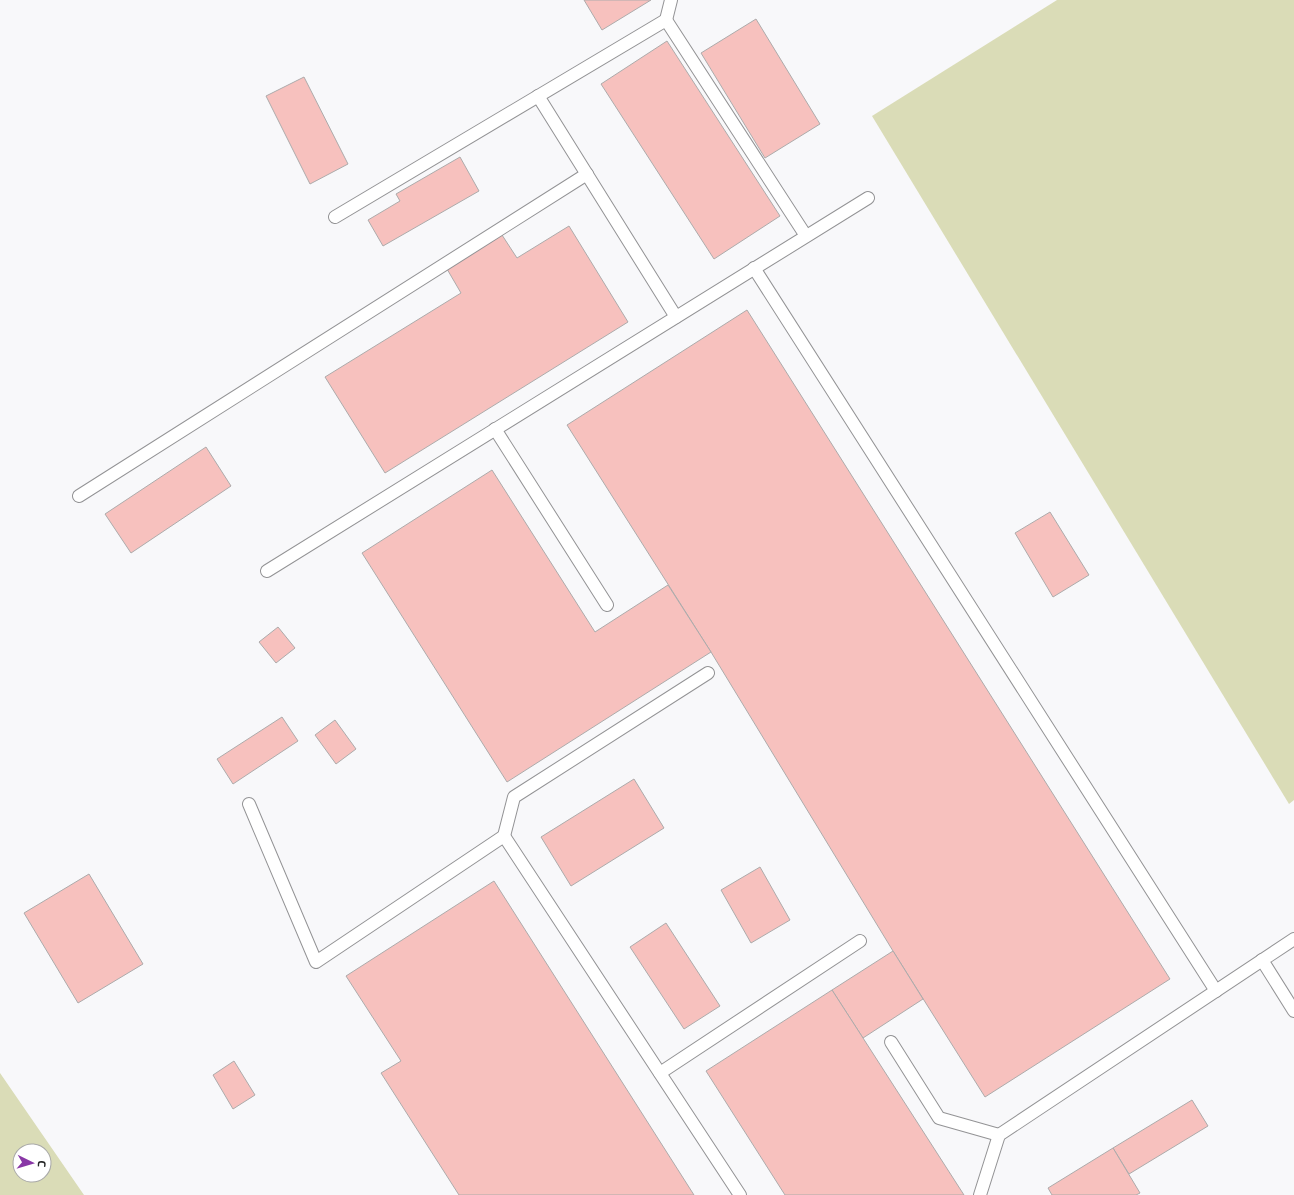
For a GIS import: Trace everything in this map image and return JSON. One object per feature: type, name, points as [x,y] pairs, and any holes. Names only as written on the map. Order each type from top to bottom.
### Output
[{"type":"lane","points":[[335,217],[666,20],[671,0]]},
{"type":"lane","points":[[666,20],[806,236]]},
{"type":"lane","points":[[538,96],[676,317]]},
{"type":"lane","points":[[79,496],[587,174]]},
{"type":"lane","points":[[267,570],[868,198]]},
{"type":"lane","points":[[754,268],[1216,991]]},
{"type":"lane","points":[[495,429],[608,605]]},
{"type":"lane","points":[[249,804],[316,962],[504,836],[514,797],[708,673]]},
{"type":"lane","points":[[504,836],[740,1195]]},
{"type":"lane","points":[[980,1195],[999,1135],[1294,939]]},
{"type":"lane","points":[[660,1073],[860,942]]},
{"type":"lane","points":[[1262,960],[1294,1012]]},
{"type":"lane","points":[[890,1042],[939,1118],[999,1135]]},
{"type":"green space","points":[[1057,0],[1294,0],[1294,800],[1289,804],[872,116]]},
{"type":"green space","points":[[0,1073],[48,1143],[12,1143],[12,1183],[52,1183],[52,1149],[84,1195],[0,1195]]},
{"type":"building","points":[[584,0],[651,0],[602,30]]},
{"type":"building","points":[[756,19],[820,124],[765,158],[701,53]]},
{"type":"building","points":[[667,41],[780,216],[714,259],[601,84]]},
{"type":"building","points":[[304,77],[348,164],[310,184],[266,96]]},
{"type":"building","points":[[460,157],[479,191],[383,246],[368,220],[400,201],[396,194]]},
{"type":"building","points":[[569,226],[628,322],[385,473],[325,377],[461,293],[447,269],[502,235],[517,258]]},
{"type":"building","points":[[747,310],[1170,979],[985,1097],[893,951],[711,652],[567,425]]},
{"type":"building","points":[[206,447],[231,486],[131,553],[105,514]]},
{"type":"building","points":[[492,470],[595,632],[668,585],[711,652],[507,782],[362,553]]},
{"type":"building","points":[[1050,512],[1089,575],[1053,597],[1015,533]]},
{"type":"building","points":[[278,627],[295,648],[276,663],[259,642]]},
{"type":"building","points":[[282,717],[298,741],[233,784],[217,759]]},
{"type":"building","points":[[335,720],[356,749],[336,764],[315,735]]},
{"type":"building","points":[[634,779],[664,828],[571,886],[541,837]]},
{"type":"building","points":[[760,867],[790,920],[751,943],[721,890]]},
{"type":"building","points":[[89,874],[143,964],[78,1003],[24,913]]},
{"type":"building","points":[[494,881],[694,1195],[459,1195],[381,1073],[401,1061],[346,976]]},
{"type":"building","points":[[666,923],[720,1006],[684,1029],[630,947]]},
{"type":"building","points":[[893,951],[923,999],[863,1038],[832,990]]},
{"type":"building","points":[[832,990],[964,1195],[785,1195],[706,1071]]},
{"type":"building","points":[[234,1061],[255,1095],[233,1109],[213,1075]]},
{"type":"building","points":[[1192,1100],[1208,1126],[1129,1174],[1113,1148]]},
{"type":"building","points":[[1113,1148],[1140,1193],[1136,1195],[1052,1195],[1048,1188]]}]
